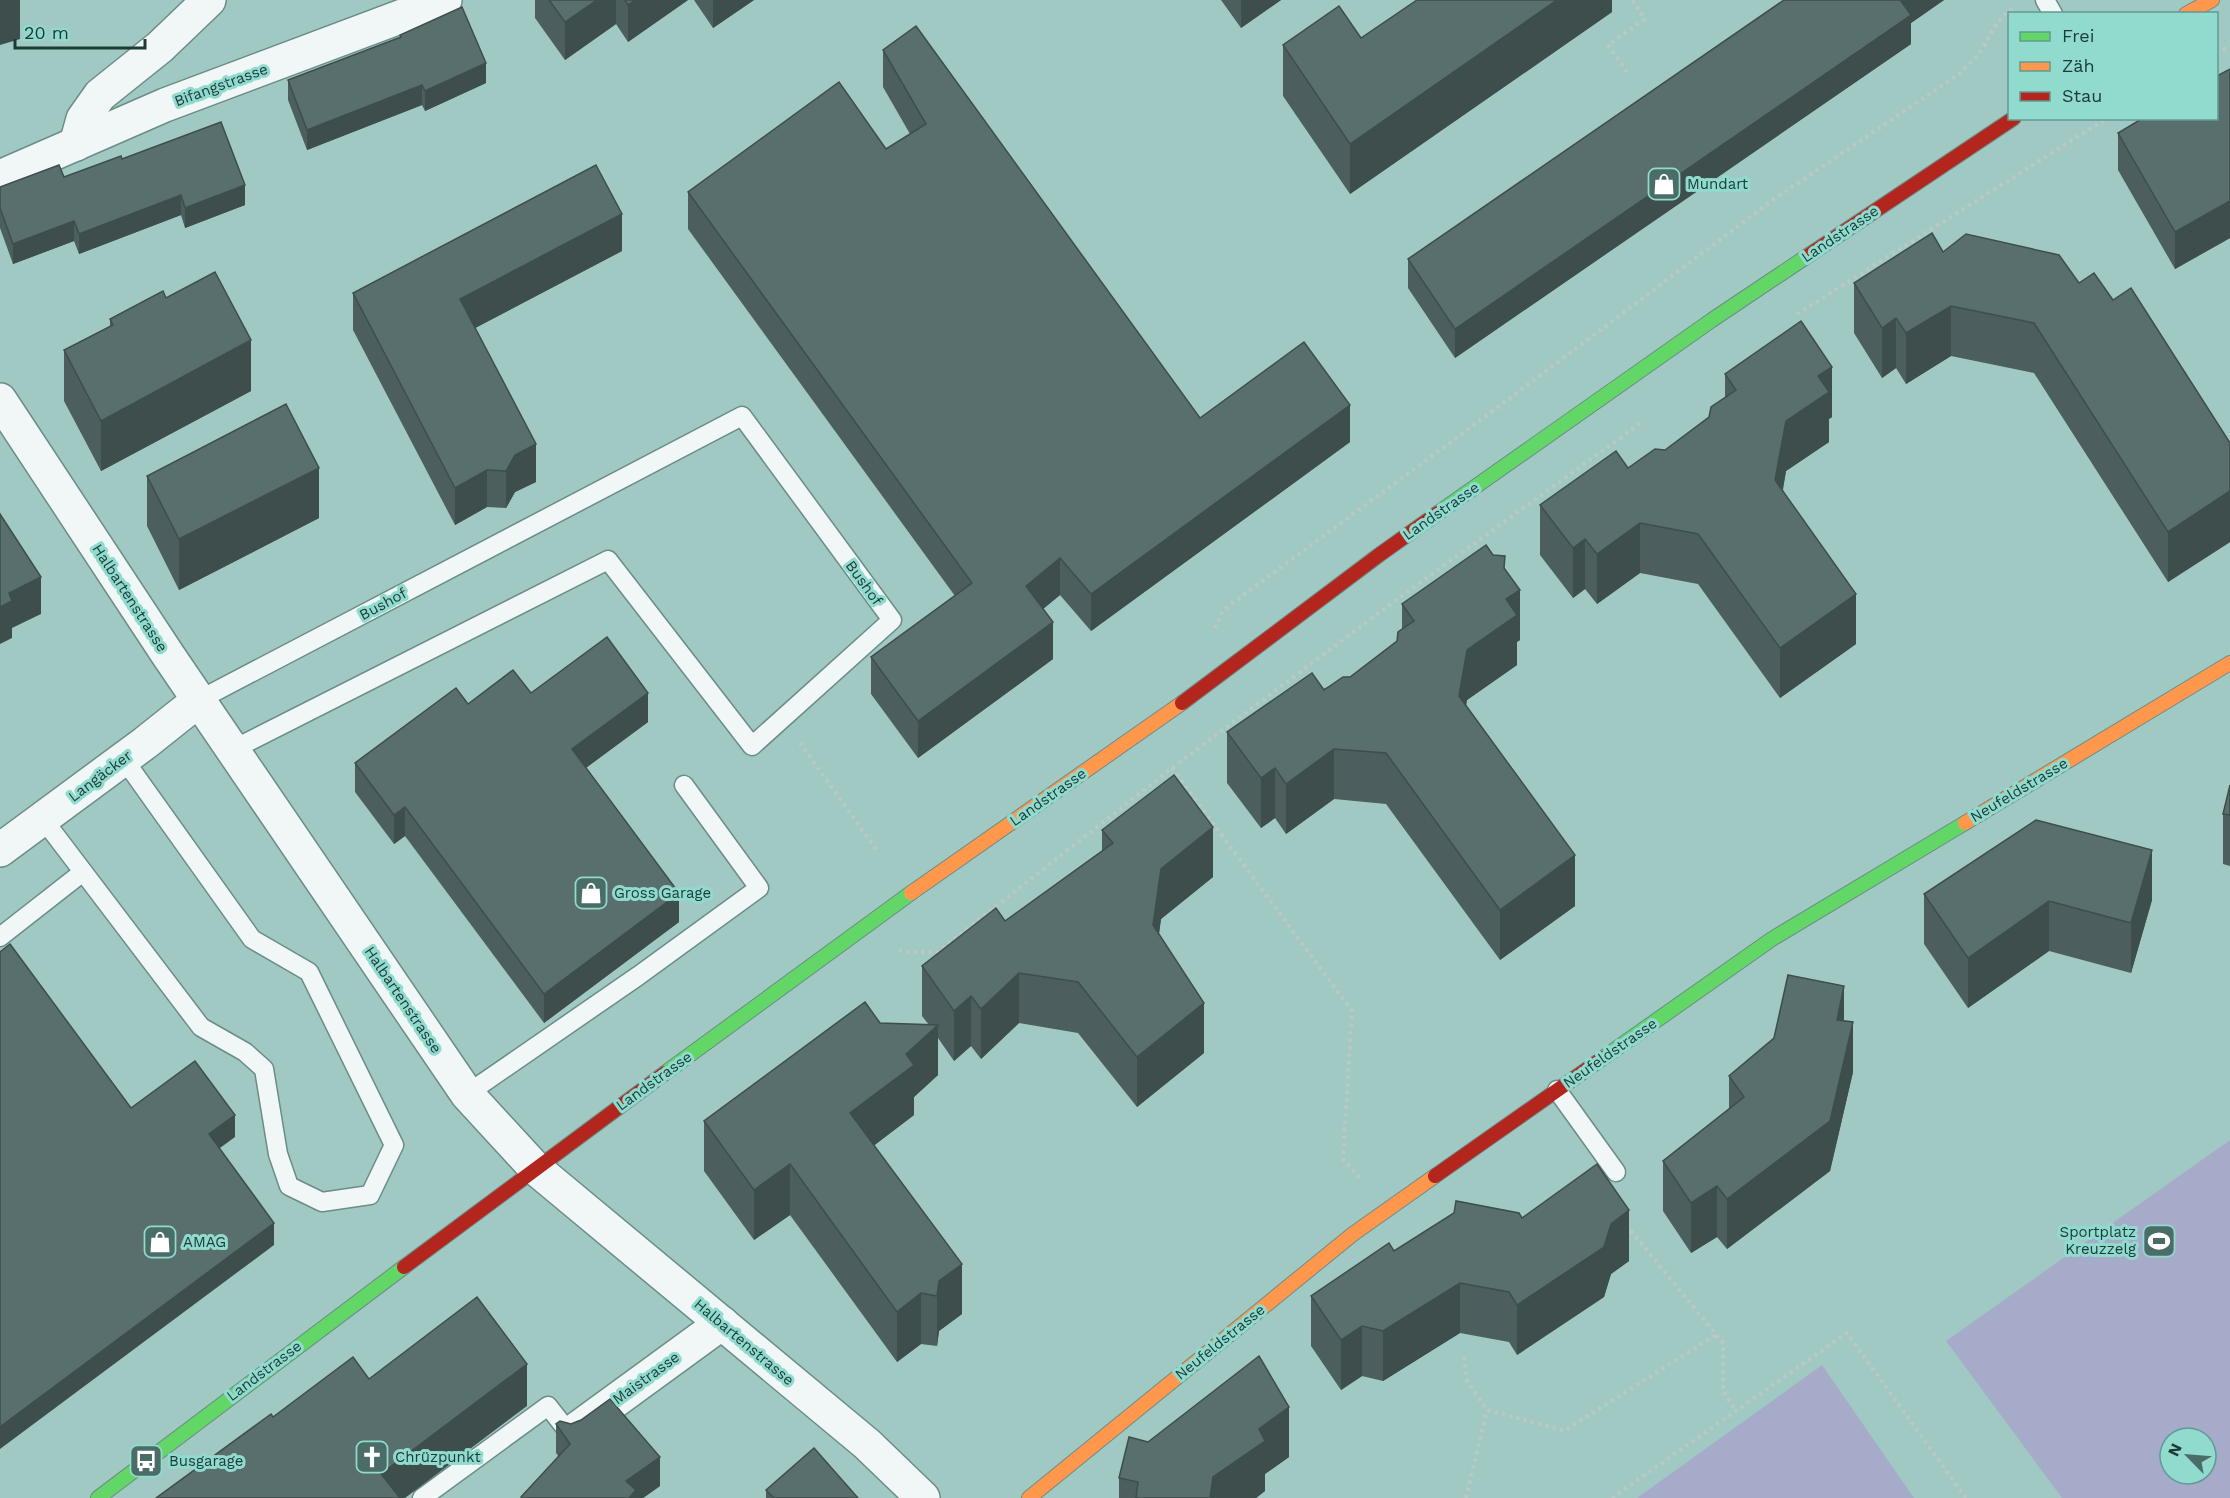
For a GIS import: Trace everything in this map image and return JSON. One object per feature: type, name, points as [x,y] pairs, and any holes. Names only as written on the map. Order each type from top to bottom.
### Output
[{"type":"main road","points":[[2190,12],[2212,0]]},
{"type":"main road","name":"Landstrasse","points":[[98,1498],[535,1168],[914,891],[1176,707],[1379,555],[1712,320],[2011,120]]},
{"type":"main road","name":"Neufeldstrasse","points":[[1029,1498],[1353,1234],[1772,939],[2230,663]]},
{"type":"street","points":[[76,144],[83,119],[100,95],[160,46],[209,0]]},
{"type":"street","name":"Bifangstrasse","points":[[0,177],[165,105],[445,0]]},
{"type":"street","name":"Halbartenstrasse","points":[[0,400],[232,750],[467,1094],[535,1168],[867,1444],[923,1498]]},
{"type":"street","name":"Langäcker","points":[[0,850],[199,700]]},
{"type":"street","name":"Maistrasse","points":[[570,1434],[722,1323]]},
{"type":"lane","name":"Bushof","points":[[199,700],[742,416],[892,620],[752,746],[608,560],[232,750]]},
{"type":"lane","points":[[43,819],[201,1027],[245,1052],[264,1070],[278,1154],[289,1186],[322,1202],[370,1195],[394,1145],[309,972],[252,939],[123,758]]},
{"type":"lane","points":[[467,1094],[638,976],[759,888],[684,785]]},
{"type":"lane","points":[[0,936],[83,872]]},
{"type":"lane","points":[[1557,1090],[1616,1172]]},
{"type":"lane","points":[[422,1498],[548,1406],[570,1434]]},
{"type":"path","points":[[1627,72],[1608,45],[1646,20],[1632,0]]},
{"type":"path","points":[[1223,610],[1513,396],[1770,202],[1959,74],[1981,51],[1991,30],[2007,12]]},
{"type":"path","points":[[1793,317],[2104,120]]},
{"type":"path","points":[[938,952],[1172,768],[1392,603],[1647,418]]},
{"type":"path","points":[[782,719],[876,849]]},
{"type":"path","points":[[1172,768],[1352,1011],[1343,1159],[1387,1210]]},
{"type":"path","points":[[1616,1172],[1612,1208],[1723,1343],[1723,1391],[1736,1411]]},
{"type":"path","points":[[1612,1498],[1847,1333],[1966,1498]]},
{"type":"path","points":[[1464,1357],[1467,1381],[1487,1410],[1564,1431],[1716,1335]]},
{"type":"path","points":[[1466,1498],[1487,1410]]},
{"type":"path","points":[[0,1443],[5,1450]]},
{"type":"shaded area","name":"Sportplatz Kreuzzelg","points":[[2230,1140],[2230,1498],[2062,1498],[1946,1341]]},
{"type":"shaded area","points":[[1822,1365],[1914,1498],[1637,1498]]},
{"type":"building","points":[[549,0],[597,0],[565,22]]},
{"type":"building","points":[[625,0],[635,0],[628,5]]},
{"type":"building","points":[[1417,0],[1557,0],[1350,144],[1283,45],[1339,6],[1361,38]]},
{"type":"building","points":[[1784,0],[1902,0],[1911,15],[1455,329],[1408,259]]},
{"type":"building","points":[[462,7],[486,63],[425,91],[422,85],[307,130],[288,80],[401,37],[400,35]]},
{"type":"building","points":[[916,26],[1200,418],[1304,342],[1350,405],[1091,594],[1060,558],[1026,586],[1053,622],[918,721],[871,657],[972,583],[688,192],[839,82],[886,149],[926,124],[883,50]]},
{"type":"building","points":[[2230,69],[2230,201],[2175,232],[2118,133],[2140,120],[2218,120],[2218,75]]},
{"type":"building","points":[[221,122],[245,185],[185,208],[181,195],[79,234],[74,221],[13,244],[0,208],[0,187],[59,165],[64,177],[121,156],[122,159]]},
{"type":"building","points":[[596,165],[622,214],[460,299],[536,444],[515,455],[506,471],[487,470],[455,488],[353,293]]},
{"type":"building","points":[[1932,233],[1943,252],[1966,234],[2059,255],[2079,283],[2094,273],[2113,300],[2131,288],[2230,443],[2230,491],[2168,532],[2034,323],[1951,306],[1906,333],[1896,318],[1882,328],[1854,283]]},
{"type":"building","points":[[215,272],[251,340],[101,421],[64,350],[113,325],[110,319],[163,291],[166,298]]},
{"type":"building","points":[[1801,321],[1832,367],[1818,376],[1829,392],[1786,421],[1775,480],[1856,594],[1780,648],[1698,534],[1640,523],[1597,554],[1585,539],[1573,548],[1540,505],[1616,451],[1628,468],[1655,449],[1665,450],[1709,417],[1711,407],[1736,390],[1725,374]]},
{"type":"building","points":[[286,404],[319,468],[179,539],[147,476]]},
{"type":"building","points":[[0,514],[41,577],[9,593],[12,601],[0,607]]},
{"type":"building","points":[[1486,545],[1493,555],[1505,556],[1504,568],[1520,590],[1506,599],[1517,615],[1467,650],[1459,696],[1575,855],[1500,910],[1386,753],[1334,749],[1286,784],[1275,768],[1261,778],[1227,732],[1312,673],[1324,690],[1343,677],[1350,677],[1397,641],[1398,632],[1414,621],[1402,604]]},
{"type":"building","points":[[607,637],[648,693],[572,749],[679,893],[544,994],[405,807],[394,815],[355,763],[456,688],[468,704],[513,670],[531,693]]},
{"type":"building","points":[[1174,775],[1213,827],[1161,869],[1153,925],[1204,1003],[1137,1057],[1078,982],[1019,973],[981,1009],[971,996],[954,1011],[922,966],[996,908],[1005,921],[1113,843],[1102,830]]},
{"type":"building","points":[[2230,785],[2230,815],[2223,814]]},
{"type":"building","points":[[2036,820],[2152,850],[2131,923],[2049,901],[1968,958],[1924,894]]},
{"type":"building","points":[[10,944],[131,1108],[195,1061],[235,1115],[209,1134],[274,1223],[0,1427],[0,952]]},
{"type":"building","points":[[1788,975],[1844,986],[1837,1020],[1853,1022],[1830,1121],[1727,1199],[1717,1186],[1691,1203],[1663,1161],[1744,1097],[1729,1076],[1774,1038]]},
{"type":"building","points":[[865,1002],[880,1023],[938,1025],[906,1054],[914,1065],[850,1113],[962,1264],[939,1281],[937,1296],[921,1293],[897,1312],[790,1164],[754,1190],[704,1121]]},
{"type":"building","points":[[1597,1164],[1629,1210],[1611,1224],[1604,1247],[1517,1305],[1509,1292],[1460,1283],[1383,1331],[1362,1326],[1341,1340],[1311,1296],[1389,1243],[1394,1251],[1454,1213],[1456,1201],[1519,1213],[1522,1218]]},
{"type":"building","points":[[477,1297],[527,1364],[381,1474],[400,1498],[156,1498],[271,1414],[273,1417],[353,1357],[369,1379]]},
{"type":"building","points":[[1259,1356],[1289,1407],[1259,1429],[1265,1441],[1213,1477],[1210,1498],[1136,1498],[1138,1482],[1119,1478],[1129,1437],[1148,1442]]},
{"type":"building","points":[[610,1399],[660,1457],[626,1481],[636,1490],[629,1498],[522,1498],[570,1444],[556,1424],[560,1421],[571,1424],[581,1420]]},
{"type":"building","points":[[814,1448],[858,1498],[774,1498],[766,1490]]},
{"type":"traffic: fast","points":[[1438,513],[1712,320],[1809,255]]},
{"type":"traffic: fast","points":[[1603,1058],[1772,939],[1965,823]]},
{"type":"traffic: fast","points":[[665,1073],[911,893]]},
{"type":"traffic: fast","points":[[98,1498],[404,1267]]},
{"type":"traffic: slow","points":[[2190,12],[2212,0]]},
{"type":"traffic: slow","points":[[1965,823],[2230,663]]},
{"type":"traffic: slow","points":[[911,893],[1182,703]]},
{"type":"traffic: slow","points":[[1029,1498],[1353,1234],[1435,1176]]},
{"type":"traffic: jam","points":[[1809,255],[2011,120]]},
{"type":"traffic: jam","points":[[1182,703],[1438,513]]},
{"type":"traffic: jam","points":[[1435,1176],[1603,1058]]},
{"type":"traffic: jam","points":[[404,1267],[665,1073]]},
{"type":"place","name":"Mundart","points":[[1664,184]]},
{"type":"place","name":"Gross Garage","points":[[591,893]]},
{"type":"place","name":"Sportplatz Kreuzzelg","points":[[2159,1241]]},
{"type":"place","name":"AMAG","points":[[160,1242]]},
{"type":"place","name":"Chrüzpunkt","points":[[372,1457]]},
{"type":"place","name":"Busgarage","points":[[146,1461]]}]
